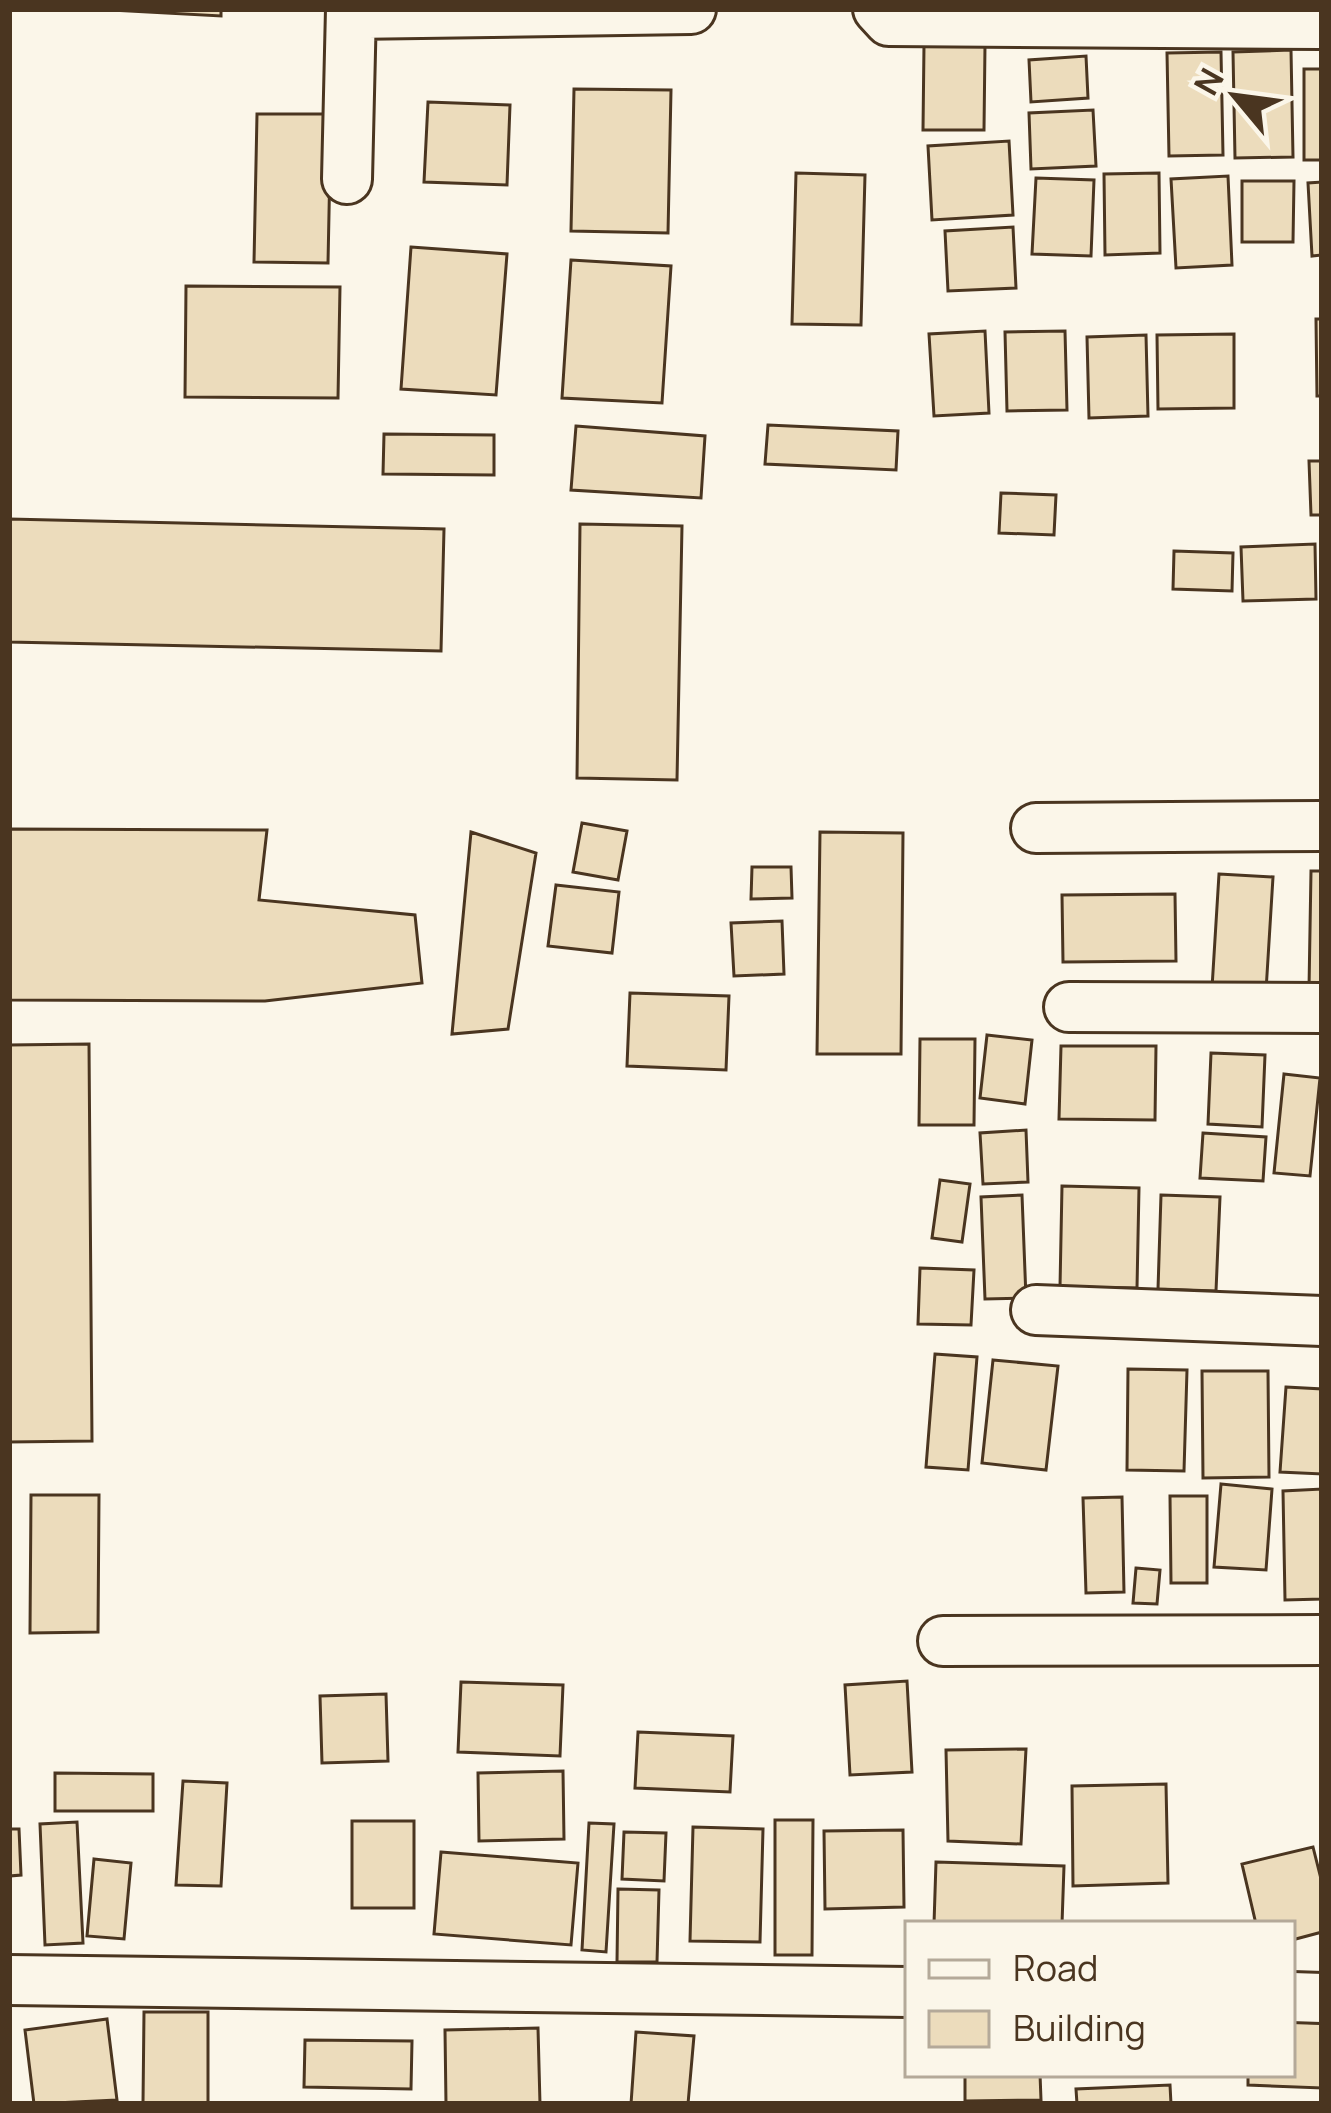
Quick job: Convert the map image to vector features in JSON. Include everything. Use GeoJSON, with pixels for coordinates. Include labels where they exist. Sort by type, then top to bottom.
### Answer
{"type":"FeatureCollection","features":[{"type":"Feature","properties":{"kind":"street"},"geometry":{"type":"LineString","coordinates":[[347,179],[351,11],[691,9]]}},
{"type":"Feature","properties":{"kind":"street"},"geometry":{"type":"LineString","coordinates":[[878,9],[889,21],[1322,24]]}},
{"type":"Feature","properties":{"kind":"street"},"geometry":{"type":"LineString","coordinates":[[1036,828],[1322,826]]}},
{"type":"Feature","properties":{"kind":"street"},"geometry":{"type":"LineString","coordinates":[[1069,1007],[1322,1008]]}},
{"type":"Feature","properties":{"kind":"street"},"geometry":{"type":"LineString","coordinates":[[1036,1310],[1322,1321]]}},
{"type":"Feature","properties":{"kind":"street"},"geometry":{"type":"LineString","coordinates":[[943,1641],[1322,1640]]}},
{"type":"Feature","properties":{"kind":"street"},"geometry":{"type":"LineString","coordinates":[[9,1980],[905,1992]]}},
{"type":"Feature","properties":{"kind":"building"},"geometry":{"type":"Polygon","coordinates":[[[92,9],[221,9],[221,16],[92,9]]]}},
{"type":"Feature","properties":{"kind":"building"},"geometry":{"type":"Polygon","coordinates":[[[924,45],[985,45],[984,130],[923,130],[924,45]]]}},
{"type":"Feature","properties":{"kind":"building"},"geometry":{"type":"Polygon","coordinates":[[[1291,50],[1293,157],[1235,158],[1233,52],[1291,50]]]}},
{"type":"Feature","properties":{"kind":"building"},"geometry":{"type":"Polygon","coordinates":[[[1221,52],[1223,155],[1169,156],[1167,53],[1221,52]]]}},
{"type":"Feature","properties":{"kind":"building"},"geometry":{"type":"Polygon","coordinates":[[[1086,56],[1088,98],[1031,102],[1029,60],[1086,56]]]}},
{"type":"Feature","properties":{"kind":"building"},"geometry":{"type":"Polygon","coordinates":[[[1304,69],[1322,69],[1322,160],[1304,160],[1304,69]]]}},
{"type":"Feature","properties":{"kind":"building"},"geometry":{"type":"Polygon","coordinates":[[[574,89],[671,90],[668,233],[571,231],[574,89]]]}},
{"type":"Feature","properties":{"kind":"building"},"geometry":{"type":"Polygon","coordinates":[[[428,102],[510,105],[507,185],[424,182],[428,102]]]}},
{"type":"Feature","properties":{"kind":"building"},"geometry":{"type":"Polygon","coordinates":[[[1093,110],[1096,166],[1031,169],[1029,113],[1093,110]]]}},
{"type":"Feature","properties":{"kind":"building"},"geometry":{"type":"Polygon","coordinates":[[[257,114],[331,114],[328,263],[254,262],[257,114]]]}},
{"type":"Feature","properties":{"kind":"building"},"geometry":{"type":"Polygon","coordinates":[[[1009,141],[1013,215],[932,220],[928,146],[1009,141]]]}},
{"type":"Feature","properties":{"kind":"building"},"geometry":{"type":"Polygon","coordinates":[[[796,173],[865,175],[861,325],[792,324],[796,173]]]}},
{"type":"Feature","properties":{"kind":"building"},"geometry":{"type":"Polygon","coordinates":[[[1159,173],[1160,253],[1105,255],[1104,174],[1159,173]]]}},
{"type":"Feature","properties":{"kind":"building"},"geometry":{"type":"Polygon","coordinates":[[[1228,176],[1232,265],[1176,268],[1171,179],[1228,176]]]}},
{"type":"Feature","properties":{"kind":"building"},"geometry":{"type":"Polygon","coordinates":[[[1036,178],[1094,180],[1091,256],[1032,254],[1036,178]]]}},
{"type":"Feature","properties":{"kind":"building"},"geometry":{"type":"Polygon","coordinates":[[[1242,181],[1294,181],[1293,242],[1242,242],[1242,181]]]}},
{"type":"Feature","properties":{"kind":"building"},"geometry":{"type":"Polygon","coordinates":[[[1322,182],[1322,255],[1312,256],[1308,183],[1322,182]]]}},
{"type":"Feature","properties":{"kind":"building"},"geometry":{"type":"Polygon","coordinates":[[[1013,227],[1016,288],[948,291],[945,231],[1013,227]]]}},
{"type":"Feature","properties":{"kind":"building"},"geometry":{"type":"Polygon","coordinates":[[[411,247],[507,254],[496,395],[401,389],[411,247]]]}},
{"type":"Feature","properties":{"kind":"building"},"geometry":{"type":"Polygon","coordinates":[[[571,260],[671,266],[662,403],[562,398],[571,260]]]}},
{"type":"Feature","properties":{"kind":"building"},"geometry":{"type":"Polygon","coordinates":[[[186,286],[340,287],[338,398],[185,397],[186,286]]]}},
{"type":"Feature","properties":{"kind":"building"},"geometry":{"type":"Polygon","coordinates":[[[1316,319],[1322,319],[1322,396],[1317,396],[1316,319]]]}},
{"type":"Feature","properties":{"kind":"building"},"geometry":{"type":"Polygon","coordinates":[[[985,331],[989,413],[934,416],[929,334],[985,331]]]}},
{"type":"Feature","properties":{"kind":"building"},"geometry":{"type":"Polygon","coordinates":[[[1065,331],[1067,410],[1007,411],[1005,332],[1065,331]]]}},
{"type":"Feature","properties":{"kind":"building"},"geometry":{"type":"Polygon","coordinates":[[[1234,334],[1234,408],[1158,409],[1157,335],[1234,334]]]}},
{"type":"Feature","properties":{"kind":"building"},"geometry":{"type":"Polygon","coordinates":[[[1146,335],[1148,416],[1089,418],[1087,337],[1146,335]]]}},
{"type":"Feature","properties":{"kind":"building"},"geometry":{"type":"Polygon","coordinates":[[[768,425],[898,431],[896,470],[765,464],[768,425]]]}},
{"type":"Feature","properties":{"kind":"building"},"geometry":{"type":"Polygon","coordinates":[[[576,426],[705,436],[701,498],[571,490],[576,426]]]}},
{"type":"Feature","properties":{"kind":"building"},"geometry":{"type":"Polygon","coordinates":[[[384,434],[494,435],[494,475],[383,474],[384,434]]]}},
{"type":"Feature","properties":{"kind":"building"},"geometry":{"type":"Polygon","coordinates":[[[1309,461],[1322,461],[1322,515],[1311,515],[1309,461]]]}},
{"type":"Feature","properties":{"kind":"building"},"geometry":{"type":"Polygon","coordinates":[[[1001,493],[1056,495],[1054,535],[999,533],[1001,493]]]}},
{"type":"Feature","properties":{"kind":"building"},"geometry":{"type":"Polygon","coordinates":[[[9,519],[444,529],[441,651],[9,642],[9,519]]]}},
{"type":"Feature","properties":{"kind":"building"},"geometry":{"type":"Polygon","coordinates":[[[580,524],[682,526],[677,780],[577,778],[580,524]]]}},
{"type":"Feature","properties":{"kind":"building"},"geometry":{"type":"Polygon","coordinates":[[[1315,544],[1316,599],[1243,601],[1241,547],[1315,544]]]}},
{"type":"Feature","properties":{"kind":"building"},"geometry":{"type":"Polygon","coordinates":[[[1174,551],[1233,553],[1232,591],[1173,589],[1174,551]]]}},
{"type":"Feature","properties":{"kind":"building"},"geometry":{"type":"Polygon","coordinates":[[[582,823],[627,831],[618,880],[573,872],[582,823]]]}},
{"type":"Feature","properties":{"kind":"building"},"geometry":{"type":"Polygon","coordinates":[[[9,829],[267,830],[259,900],[415,915],[422,983],[265,1001],[9,1000],[9,829]]]}},
{"type":"Feature","properties":{"kind":"building"},"geometry":{"type":"Polygon","coordinates":[[[471,832],[536,853],[508,1029],[452,1034],[471,832]]]}},
{"type":"Feature","properties":{"kind":"building"},"geometry":{"type":"Polygon","coordinates":[[[820,832],[903,833],[901,1054],[817,1054],[820,832]]]}},
{"type":"Feature","properties":{"kind":"building"},"geometry":{"type":"Polygon","coordinates":[[[752,867],[791,867],[792,898],[751,899],[752,867]]]}},
{"type":"Feature","properties":{"kind":"building"},"geometry":{"type":"Polygon","coordinates":[[[1311,871],[1322,871],[1322,989],[1309,989],[1311,871]]]}},
{"type":"Feature","properties":{"kind":"building"},"geometry":{"type":"Polygon","coordinates":[[[1219,874],[1273,877],[1266,991],[1212,988],[1219,874]]]}},
{"type":"Feature","properties":{"kind":"building"},"geometry":{"type":"Polygon","coordinates":[[[556,885],[619,892],[612,953],[548,946],[556,885]]]}},
{"type":"Feature","properties":{"kind":"building"},"geometry":{"type":"Polygon","coordinates":[[[1175,894],[1176,961],[1063,962],[1062,895],[1175,894]]]}},
{"type":"Feature","properties":{"kind":"building"},"geometry":{"type":"Polygon","coordinates":[[[782,921],[784,974],[734,976],[731,923],[782,921]]]}},
{"type":"Feature","properties":{"kind":"building"},"geometry":{"type":"Polygon","coordinates":[[[630,993],[729,996],[726,1070],[627,1066],[630,993]]]}},
{"type":"Feature","properties":{"kind":"building"},"geometry":{"type":"Polygon","coordinates":[[[987,1035],[1032,1040],[1025,1104],[980,1098],[987,1035]]]}},
{"type":"Feature","properties":{"kind":"building"},"geometry":{"type":"Polygon","coordinates":[[[920,1039],[975,1039],[974,1125],[919,1125],[920,1039]]]}},
{"type":"Feature","properties":{"kind":"building"},"geometry":{"type":"Polygon","coordinates":[[[89,1044],[92,1441],[9,1442],[9,1045],[89,1044]]]}},
{"type":"Feature","properties":{"kind":"building"},"geometry":{"type":"Polygon","coordinates":[[[1061,1046],[1156,1046],[1155,1120],[1059,1119],[1061,1046]]]}},
{"type":"Feature","properties":{"kind":"building"},"geometry":{"type":"Polygon","coordinates":[[[1211,1053],[1265,1055],[1262,1127],[1208,1124],[1211,1053]]]}},
{"type":"Feature","properties":{"kind":"building"},"geometry":{"type":"Polygon","coordinates":[[[1284,1074],[1320,1078],[1310,1176],[1274,1173],[1284,1074]]]}},
{"type":"Feature","properties":{"kind":"building"},"geometry":{"type":"Polygon","coordinates":[[[1026,1130],[1028,1182],[983,1184],[980,1133],[1026,1130]]]}},
{"type":"Feature","properties":{"kind":"building"},"geometry":{"type":"Polygon","coordinates":[[[1203,1133],[1266,1137],[1263,1181],[1200,1178],[1203,1133]]]}},
{"type":"Feature","properties":{"kind":"building"},"geometry":{"type":"Polygon","coordinates":[[[940,1180],[970,1184],[962,1242],[932,1238],[940,1180]]]}},
{"type":"Feature","properties":{"kind":"building"},"geometry":{"type":"Polygon","coordinates":[[[1062,1186],[1139,1188],[1137,1288],[1060,1287],[1062,1186]]]}},
{"type":"Feature","properties":{"kind":"building"},"geometry":{"type":"Polygon","coordinates":[[[1022,1195],[1026,1298],[985,1299],[981,1197],[1022,1195]]]}},
{"type":"Feature","properties":{"kind":"building"},"geometry":{"type":"Polygon","coordinates":[[[1161,1195],[1220,1197],[1216,1291],[1158,1289],[1161,1195]]]}},
{"type":"Feature","properties":{"kind":"building"},"geometry":{"type":"Polygon","coordinates":[[[920,1268],[974,1270],[971,1325],[918,1324],[920,1268]]]}},
{"type":"Feature","properties":{"kind":"building"},"geometry":{"type":"Polygon","coordinates":[[[935,1354],[977,1357],[968,1470],[926,1467],[935,1354]]]}},
{"type":"Feature","properties":{"kind":"building"},"geometry":{"type":"Polygon","coordinates":[[[993,1360],[1058,1366],[1046,1470],[982,1463],[993,1360]]]}},
{"type":"Feature","properties":{"kind":"building"},"geometry":{"type":"Polygon","coordinates":[[[1128,1369],[1187,1370],[1184,1471],[1127,1470],[1128,1369]]]}},
{"type":"Feature","properties":{"kind":"building"},"geometry":{"type":"Polygon","coordinates":[[[1202,1371],[1268,1371],[1269,1477],[1203,1478],[1202,1371]]]}},
{"type":"Feature","properties":{"kind":"building"},"geometry":{"type":"Polygon","coordinates":[[[1286,1387],[1322,1389],[1322,1474],[1280,1472],[1286,1387]]]}},
{"type":"Feature","properties":{"kind":"building"},"geometry":{"type":"Polygon","coordinates":[[[1221,1484],[1272,1489],[1266,1570],[1214,1567],[1221,1484]]]}},
{"type":"Feature","properties":{"kind":"building"},"geometry":{"type":"Polygon","coordinates":[[[1322,1489],[1322,1599],[1285,1600],[1283,1491],[1322,1489]]]}},
{"type":"Feature","properties":{"kind":"building"},"geometry":{"type":"Polygon","coordinates":[[[31,1495],[99,1495],[98,1632],[30,1633],[31,1495]]]}},
{"type":"Feature","properties":{"kind":"building"},"geometry":{"type":"Polygon","coordinates":[[[1170,1496],[1207,1496],[1207,1583],[1171,1583],[1170,1496]]]}},
{"type":"Feature","properties":{"kind":"building"},"geometry":{"type":"Polygon","coordinates":[[[1122,1497],[1124,1592],[1086,1593],[1083,1498],[1122,1497]]]}},
{"type":"Feature","properties":{"kind":"building"},"geometry":{"type":"Polygon","coordinates":[[[1136,1568],[1160,1570],[1157,1604],[1133,1603],[1136,1568]]]}},
{"type":"Feature","properties":{"kind":"building"},"geometry":{"type":"Polygon","coordinates":[[[907,1681],[912,1772],[850,1775],[845,1685],[907,1681]]]}},
{"type":"Feature","properties":{"kind":"building"},"geometry":{"type":"Polygon","coordinates":[[[461,1682],[563,1685],[560,1756],[458,1752],[461,1682]]]}},
{"type":"Feature","properties":{"kind":"building"},"geometry":{"type":"Polygon","coordinates":[[[386,1694],[388,1761],[322,1763],[320,1696],[386,1694]]]}},
{"type":"Feature","properties":{"kind":"building"},"geometry":{"type":"Polygon","coordinates":[[[638,1732],[733,1736],[730,1792],[635,1788],[638,1732]]]}},
{"type":"Feature","properties":{"kind":"building"},"geometry":{"type":"Polygon","coordinates":[[[1026,1749],[1021,1844],[948,1841],[946,1750],[1026,1749]]]}},
{"type":"Feature","properties":{"kind":"building"},"geometry":{"type":"Polygon","coordinates":[[[563,1771],[564,1839],[479,1841],[478,1773],[563,1771]]]}},
{"type":"Feature","properties":{"kind":"building"},"geometry":{"type":"Polygon","coordinates":[[[55,1773],[153,1774],[153,1811],[55,1811],[55,1773]]]}},
{"type":"Feature","properties":{"kind":"building"},"geometry":{"type":"Polygon","coordinates":[[[183,1781],[227,1783],[221,1886],[176,1885],[183,1781]]]}},
{"type":"Feature","properties":{"kind":"building"},"geometry":{"type":"Polygon","coordinates":[[[1166,1784],[1168,1883],[1073,1886],[1072,1786],[1166,1784]]]}},
{"type":"Feature","properties":{"kind":"building"},"geometry":{"type":"Polygon","coordinates":[[[775,1820],[813,1820],[812,1955],[775,1955],[775,1820]]]}},
{"type":"Feature","properties":{"kind":"building"},"geometry":{"type":"Polygon","coordinates":[[[352,1821],[414,1821],[414,1908],[352,1908],[352,1821]]]}},
{"type":"Feature","properties":{"kind":"building"},"geometry":{"type":"Polygon","coordinates":[[[77,1822],[83,1943],[45,1945],[40,1824],[77,1822]]]}},
{"type":"Feature","properties":{"kind":"building"},"geometry":{"type":"Polygon","coordinates":[[[589,1823],[614,1824],[606,1952],[582,1950],[589,1823]]]}},
{"type":"Feature","properties":{"kind":"building"},"geometry":{"type":"Polygon","coordinates":[[[693,1827],[763,1829],[760,1942],[690,1941],[693,1827]]]}},
{"type":"Feature","properties":{"kind":"building"},"geometry":{"type":"Polygon","coordinates":[[[9,1829],[19,1829],[21,1875],[9,1876],[9,1829]]]}},
{"type":"Feature","properties":{"kind":"building"},"geometry":{"type":"Polygon","coordinates":[[[903,1830],[904,1907],[825,1909],[824,1831],[903,1830]]]}},
{"type":"Feature","properties":{"kind":"building"},"geometry":{"type":"Polygon","coordinates":[[[624,1832],[666,1833],[664,1881],[622,1879],[624,1832]]]}},
{"type":"Feature","properties":{"kind":"building"},"geometry":{"type":"Polygon","coordinates":[[[1313,1847],[1322,1883],[1322,1932],[1295,1939],[1295,1921],[1255,1921],[1242,1864],[1313,1847]]]}},
{"type":"Feature","properties":{"kind":"building"},"geometry":{"type":"Polygon","coordinates":[[[441,1852],[578,1863],[571,1945],[434,1934],[441,1852]]]}},
{"type":"Feature","properties":{"kind":"building"},"geometry":{"type":"Polygon","coordinates":[[[94,1859],[131,1863],[124,1939],[87,1936],[94,1859]]]}},
{"type":"Feature","properties":{"kind":"building"},"geometry":{"type":"Polygon","coordinates":[[[936,1862],[1064,1866],[1062,1921],[934,1921],[936,1862]]]}},
{"type":"Feature","properties":{"kind":"building"},"geometry":{"type":"Polygon","coordinates":[[[618,1889],[659,1890],[657,1962],[617,1962],[618,1889]]]}},
{"type":"Feature","properties":{"kind":"building"},"geometry":{"type":"Polygon","coordinates":[[[144,2012],[208,2012],[208,2104],[143,2104],[144,2012]]]}},
{"type":"Feature","properties":{"kind":"building"},"geometry":{"type":"Polygon","coordinates":[[[107,2019],[117,2100],[34,2104],[25,2030],[107,2019]]]}},
{"type":"Feature","properties":{"kind":"building"},"geometry":{"type":"Polygon","coordinates":[[[1295,2022],[1322,2023],[1322,2088],[1248,2085],[1248,2077],[1295,2077],[1295,2022]]]}},
{"type":"Feature","properties":{"kind":"building"},"geometry":{"type":"Polygon","coordinates":[[[538,2028],[540,2104],[446,2104],[445,2030],[538,2028]]]}},
{"type":"Feature","properties":{"kind":"building"},"geometry":{"type":"Polygon","coordinates":[[[636,2032],[694,2036],[688,2104],[631,2104],[636,2032]]]}},
{"type":"Feature","properties":{"kind":"building"},"geometry":{"type":"Polygon","coordinates":[[[305,2040],[412,2041],[411,2089],[304,2087],[305,2040]]]}},
{"type":"Feature","properties":{"kind":"building"},"geometry":{"type":"Polygon","coordinates":[[[965,2077],[1040,2077],[1041,2100],[965,2101],[965,2077]]]}},
{"type":"Feature","properties":{"kind":"building"},"geometry":{"type":"Polygon","coordinates":[[[1170,2085],[1171,2104],[1077,2104],[1076,2089],[1170,2085]]]}}]}
